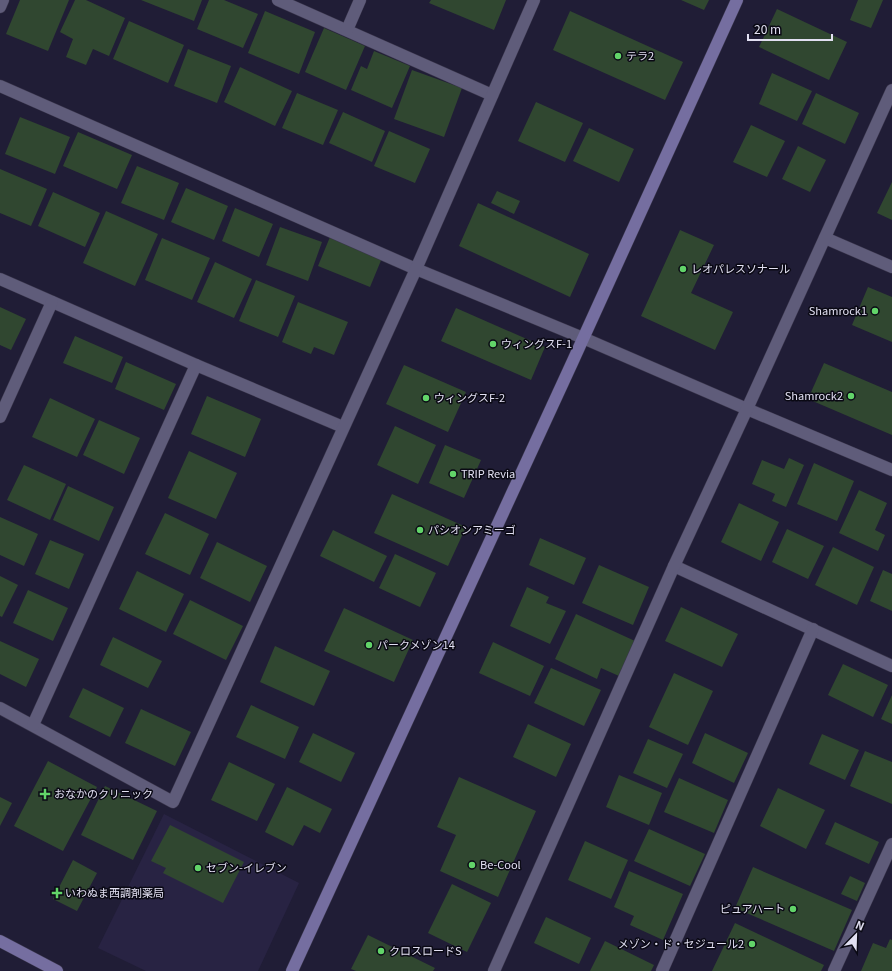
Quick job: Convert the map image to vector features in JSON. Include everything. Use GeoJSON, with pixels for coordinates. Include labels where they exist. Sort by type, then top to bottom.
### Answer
{"type":"FeatureCollection","features":[{"type":"Feature","properties":{"kind":"street"},"geometry":{"type":"LineString","coordinates":[[0,7],[3,0]]}},
{"type":"Feature","properties":{"kind":"street"},"geometry":{"type":"LineString","coordinates":[[278,0],[492,95]]}},
{"type":"Feature","properties":{"kind":"street"},"geometry":{"type":"LineString","coordinates":[[347,30],[360,0]]}},
{"type":"Feature","properties":{"kind":"street"},"geometry":{"type":"LineString","coordinates":[[0,708],[173,802],[416,269],[534,0]]}},
{"type":"Feature","properties":{"kind":"street"},"geometry":{"type":"LineString","coordinates":[[292,971],[583,338],[736,0]]}},
{"type":"Feature","properties":{"kind":"street"},"geometry":{"type":"LineString","coordinates":[[0,86],[416,269],[583,338],[892,470]]}},
{"type":"Feature","properties":{"kind":"street"},"geometry":{"type":"LineString","coordinates":[[494,971],[674,566],[892,90]]}},
{"type":"Feature","properties":{"kind":"street"},"geometry":{"type":"LineString","coordinates":[[825,238],[892,267]]}},
{"type":"Feature","properties":{"kind":"street"},"geometry":{"type":"LineString","coordinates":[[0,279],[196,365],[343,427]]}},
{"type":"Feature","properties":{"kind":"street"},"geometry":{"type":"LineString","coordinates":[[0,417],[52,302]]}},
{"type":"Feature","properties":{"kind":"street"},"geometry":{"type":"LineString","coordinates":[[33,725],[196,365]]}},
{"type":"Feature","properties":{"kind":"street"},"geometry":{"type":"LineString","coordinates":[[674,566],[892,666]]}},
{"type":"Feature","properties":{"kind":"street"},"geometry":{"type":"LineString","coordinates":[[662,971],[813,629]]}},
{"type":"Feature","properties":{"kind":"street"},"geometry":{"type":"LineString","coordinates":[[834,971],[892,844]]}},
{"type":"Feature","properties":{"kind":"street"},"geometry":{"type":"LineString","coordinates":[[0,941],[58,971]]}},
{"type":"Feature","properties":{"kind":"shaded area"},"geometry":{"type":"Polygon","coordinates":[[[164,814],[299,883],[258,971],[146,971],[98,948],[164,814]]]}},
{"type":"Feature","properties":{"kind":"building"},"geometry":{"type":"Polygon","coordinates":[[[20,0],[69,0],[48,51],[6,34],[20,0]]]}},
{"type":"Feature","properties":{"kind":"building"},"geometry":{"type":"Polygon","coordinates":[[[75,0],[86,0],[125,18],[109,56],[93,49],[86,65],[66,57],[73,39],[60,32],[75,0]]]}},
{"type":"Feature","properties":{"kind":"building"},"geometry":{"type":"Polygon","coordinates":[[[141,0],[202,0],[194,21],[141,0]]]}},
{"type":"Feature","properties":{"kind":"building"},"geometry":{"type":"Polygon","coordinates":[[[209,0],[224,0],[258,14],[243,48],[197,29],[209,0]]]}},
{"type":"Feature","properties":{"kind":"building"},"geometry":{"type":"Polygon","coordinates":[[[431,0],[506,0],[494,30],[429,3],[431,0]]]}},
{"type":"Feature","properties":{"kind":"building"},"geometry":{"type":"Polygon","coordinates":[[[681,0],[709,0],[704,10],[681,0]]]}},
{"type":"Feature","properties":{"kind":"building"},"geometry":{"type":"Polygon","coordinates":[[[858,0],[883,0],[871,28],[850,20],[858,0]]]}},
{"type":"Feature","properties":{"kind":"building"},"geometry":{"type":"Polygon","coordinates":[[[777,9],[847,42],[829,80],[759,47],[777,9]]]}},
{"type":"Feature","properties":{"kind":"building"},"geometry":{"type":"Polygon","coordinates":[[[265,11],[315,32],[299,74],[248,53],[265,11]]]}},
{"type":"Feature","properties":{"kind":"building","name":"テラ2"},"geometry":{"type":"Polygon","coordinates":[[[570,11],[683,62],[665,100],[553,50],[570,11]]]}},
{"type":"Feature","properties":{"kind":"building"},"geometry":{"type":"Polygon","coordinates":[[[129,21],[184,45],[168,83],[113,59],[129,21]]]}},
{"type":"Feature","properties":{"kind":"building"},"geometry":{"type":"Polygon","coordinates":[[[324,28],[365,46],[346,90],[305,72],[324,28]]]}},
{"type":"Feature","properties":{"kind":"building"},"geometry":{"type":"Polygon","coordinates":[[[188,49],[231,66],[217,103],[174,86],[188,49]]]}},
{"type":"Feature","properties":{"kind":"building"},"geometry":{"type":"Polygon","coordinates":[[[374,51],[410,66],[392,108],[351,90],[361,66],[367,69],[374,51]]]}},
{"type":"Feature","properties":{"kind":"building"},"geometry":{"type":"Polygon","coordinates":[[[240,67],[292,91],[275,126],[224,102],[240,67]]]}},
{"type":"Feature","properties":{"kind":"building"},"geometry":{"type":"Polygon","coordinates":[[[412,70],[462,88],[444,137],[394,119],[412,70]]]}},
{"type":"Feature","properties":{"kind":"building"},"geometry":{"type":"Polygon","coordinates":[[[772,73],[812,91],[797,121],[759,104],[772,73]]]}},
{"type":"Feature","properties":{"kind":"building"},"geometry":{"type":"Polygon","coordinates":[[[297,93],[338,110],[323,145],[282,128],[297,93]]]}},
{"type":"Feature","properties":{"kind":"building"},"geometry":{"type":"Polygon","coordinates":[[[816,93],[859,113],[845,144],[802,124],[816,93]]]}},
{"type":"Feature","properties":{"kind":"building"},"geometry":{"type":"Polygon","coordinates":[[[536,102],[583,123],[565,162],[518,141],[536,102]]]}},
{"type":"Feature","properties":{"kind":"building"},"geometry":{"type":"Polygon","coordinates":[[[343,112],[385,131],[372,162],[329,143],[343,112]]]}},
{"type":"Feature","properties":{"kind":"building"},"geometry":{"type":"Polygon","coordinates":[[[20,117],[70,137],[55,174],[5,154],[20,117]]]}},
{"type":"Feature","properties":{"kind":"building"},"geometry":{"type":"Polygon","coordinates":[[[751,125],[785,141],[767,177],[733,162],[751,125]]]}},
{"type":"Feature","properties":{"kind":"building"},"geometry":{"type":"Polygon","coordinates":[[[589,128],[634,149],[619,182],[573,161],[589,128]]]}},
{"type":"Feature","properties":{"kind":"building"},"geometry":{"type":"Polygon","coordinates":[[[389,131],[430,149],[415,183],[374,166],[389,131]]]}},
{"type":"Feature","properties":{"kind":"building"},"geometry":{"type":"Polygon","coordinates":[[[78,132],[132,155],[117,189],[63,166],[78,132]]]}},
{"type":"Feature","properties":{"kind":"building"},"geometry":{"type":"Polygon","coordinates":[[[798,146],[826,160],[810,192],[782,179],[798,146]]]}},
{"type":"Feature","properties":{"kind":"building"},"geometry":{"type":"Polygon","coordinates":[[[137,166],[179,183],[164,220],[121,203],[137,166]]]}},
{"type":"Feature","properties":{"kind":"building"},"geometry":{"type":"Polygon","coordinates":[[[0,169],[47,189],[31,226],[0,213],[0,169]]]}},
{"type":"Feature","properties":{"kind":"building"},"geometry":{"type":"Polygon","coordinates":[[[892,182],[892,220],[877,213],[892,182]]]}},
{"type":"Feature","properties":{"kind":"building"},"geometry":{"type":"Polygon","coordinates":[[[186,188],[228,206],[214,240],[171,222],[186,188]]]}},
{"type":"Feature","properties":{"kind":"building"},"geometry":{"type":"Polygon","coordinates":[[[497,191],[520,201],[514,214],[491,203],[497,191]]]}},
{"type":"Feature","properties":{"kind":"building"},"geometry":{"type":"Polygon","coordinates":[[[53,192],[100,213],[85,247],[38,226],[53,192]]]}},
{"type":"Feature","properties":{"kind":"building"},"geometry":{"type":"Polygon","coordinates":[[[478,203],[589,254],[570,297],[459,246],[478,203]]]}},
{"type":"Feature","properties":{"kind":"building"},"geometry":{"type":"Polygon","coordinates":[[[235,208],[273,224],[259,257],[222,241],[235,208]]]}},
{"type":"Feature","properties":{"kind":"building"},"geometry":{"type":"Polygon","coordinates":[[[106,211],[158,234],[135,286],[83,263],[106,211]]]}},
{"type":"Feature","properties":{"kind":"building"},"geometry":{"type":"Polygon","coordinates":[[[280,227],[322,242],[308,281],[266,265],[280,227]]]}},
{"type":"Feature","properties":{"kind":"building","name":"レオパレスソナール"},"geometry":{"type":"Polygon","coordinates":[[[680,230],[714,245],[691,293],[733,312],[715,350],[641,316],[680,230]]]}},
{"type":"Feature","properties":{"kind":"building"},"geometry":{"type":"Polygon","coordinates":[[[330,237],[382,258],[370,287],[318,266],[330,237]]]}},
{"type":"Feature","properties":{"kind":"building"},"geometry":{"type":"Polygon","coordinates":[[[162,238],[210,258],[192,300],[145,280],[162,238]]]}},
{"type":"Feature","properties":{"kind":"building"},"geometry":{"type":"Polygon","coordinates":[[[215,262],[252,279],[234,318],[197,302],[215,262]]]}},
{"type":"Feature","properties":{"kind":"building"},"geometry":{"type":"Polygon","coordinates":[[[256,280],[295,296],[278,337],[239,321],[256,280]]]}},
{"type":"Feature","properties":{"kind":"building","name":"Shamrock1"},"geometry":{"type":"Polygon","coordinates":[[[868,287],[892,297],[892,342],[852,325],[868,287]]]}},
{"type":"Feature","properties":{"kind":"building"},"geometry":{"type":"Polygon","coordinates":[[[298,302],[348,322],[334,355],[314,347],[311,354],[282,342],[298,302]]]}},
{"type":"Feature","properties":{"kind":"building"},"geometry":{"type":"Polygon","coordinates":[[[0,307],[26,319],[11,350],[0,345],[0,307]]]}},
{"type":"Feature","properties":{"kind":"building","name":"ウィングスF-1"},"geometry":{"type":"Polygon","coordinates":[[[456,308],[545,347],[531,380],[441,341],[456,308]]]}},
{"type":"Feature","properties":{"kind":"building"},"geometry":{"type":"Polygon","coordinates":[[[75,336],[123,357],[112,383],[63,363],[75,336]]]}},
{"type":"Feature","properties":{"kind":"building"},"geometry":{"type":"Polygon","coordinates":[[[126,362],[176,384],[164,410],[115,389],[126,362]]]}},
{"type":"Feature","properties":{"kind":"building","name":"Shamrock2"},"geometry":{"type":"Polygon","coordinates":[[[824,363],[892,392],[892,435],[808,399],[824,363]]]}},
{"type":"Feature","properties":{"kind":"building","name":"ウィングスF-2"},"geometry":{"type":"Polygon","coordinates":[[[404,365],[466,392],[448,432],[386,404],[404,365]]]}},
{"type":"Feature","properties":{"kind":"building"},"geometry":{"type":"Polygon","coordinates":[[[207,396],[261,419],[245,457],[191,434],[207,396]]]}},
{"type":"Feature","properties":{"kind":"building"},"geometry":{"type":"Polygon","coordinates":[[[50,398],[95,419],[77,457],[32,437],[50,398]]]}},
{"type":"Feature","properties":{"kind":"building"},"geometry":{"type":"Polygon","coordinates":[[[99,420],[140,438],[124,474],[83,455],[99,420]]]}},
{"type":"Feature","properties":{"kind":"building"},"geometry":{"type":"Polygon","coordinates":[[[395,426],[436,445],[418,484],[377,465],[395,426]]]}},
{"type":"Feature","properties":{"kind":"building"},"geometry":{"type":"Polygon","coordinates":[[[445,445],[481,460],[464,498],[429,483],[445,445]]]}},
{"type":"Feature","properties":{"kind":"building"},"geometry":{"type":"Polygon","coordinates":[[[189,451],[237,473],[216,519],[168,498],[189,451]]]}},
{"type":"Feature","properties":{"kind":"building"},"geometry":{"type":"Polygon","coordinates":[[[789,458],[804,465],[786,507],[772,501],[775,494],[752,484],[762,460],[784,469],[789,458]]]}},
{"type":"Feature","properties":{"kind":"building"},"geometry":{"type":"Polygon","coordinates":[[[814,463],[854,481],[837,521],[797,504],[814,463]]]}},
{"type":"Feature","properties":{"kind":"building"},"geometry":{"type":"Polygon","coordinates":[[[24,465],[66,484],[50,520],[7,500],[24,465]]]}},
{"type":"Feature","properties":{"kind":"building"},"geometry":{"type":"Polygon","coordinates":[[[68,486],[114,507],[99,541],[53,520],[68,486]]]}},
{"type":"Feature","properties":{"kind":"building"},"geometry":{"type":"Polygon","coordinates":[[[859,490],[887,503],[875,530],[885,535],[878,551],[839,533],[859,490]]]}},
{"type":"Feature","properties":{"kind":"building","name":"パシオンアミーゴ"},"geometry":{"type":"Polygon","coordinates":[[[392,494],[466,527],[448,566],[374,533],[392,494]]]}},
{"type":"Feature","properties":{"kind":"building"},"geometry":{"type":"Polygon","coordinates":[[[739,503],[779,522],[761,561],[721,542],[739,503]]]}},
{"type":"Feature","properties":{"kind":"building"},"geometry":{"type":"Polygon","coordinates":[[[165,513],[209,534],[190,575],[145,554],[165,513]]]}},
{"type":"Feature","properties":{"kind":"building"},"geometry":{"type":"Polygon","coordinates":[[[0,517],[38,534],[24,566],[0,555],[0,517]]]}},
{"type":"Feature","properties":{"kind":"building"},"geometry":{"type":"Polygon","coordinates":[[[787,529],[824,546],[808,579],[772,562],[787,529]]]}},
{"type":"Feature","properties":{"kind":"building"},"geometry":{"type":"Polygon","coordinates":[[[333,530],[387,556],[374,582],[320,556],[333,530]]]}},
{"type":"Feature","properties":{"kind":"building"},"geometry":{"type":"Polygon","coordinates":[[[540,538],[586,558],[574,585],[529,565],[540,538]]]}},
{"type":"Feature","properties":{"kind":"building"},"geometry":{"type":"Polygon","coordinates":[[[50,540],[84,554],[69,589],[35,574],[50,540]]]}},
{"type":"Feature","properties":{"kind":"building"},"geometry":{"type":"Polygon","coordinates":[[[217,542],[267,566],[250,602],[200,578],[217,542]]]}},
{"type":"Feature","properties":{"kind":"building"},"geometry":{"type":"Polygon","coordinates":[[[833,547],[874,567],[857,605],[815,585],[833,547]]]}},
{"type":"Feature","properties":{"kind":"building"},"geometry":{"type":"Polygon","coordinates":[[[395,554],[436,573],[420,607],[379,588],[395,554]]]}},
{"type":"Feature","properties":{"kind":"building"},"geometry":{"type":"Polygon","coordinates":[[[599,565],[649,587],[633,625],[582,603],[599,565]]]}},
{"type":"Feature","properties":{"kind":"building"},"geometry":{"type":"Polygon","coordinates":[[[883,570],[892,574],[892,611],[870,601],[883,570]]]}},
{"type":"Feature","properties":{"kind":"building"},"geometry":{"type":"Polygon","coordinates":[[[137,571],[184,594],[166,632],[119,609],[137,571]]]}},
{"type":"Feature","properties":{"kind":"building"},"geometry":{"type":"Polygon","coordinates":[[[0,576],[18,585],[2,617],[0,616],[0,576]]]}},
{"type":"Feature","properties":{"kind":"building"},"geometry":{"type":"Polygon","coordinates":[[[527,587],[549,597],[546,603],[566,611],[550,644],[510,626],[527,587]]]}},
{"type":"Feature","properties":{"kind":"building"},"geometry":{"type":"Polygon","coordinates":[[[28,590],[68,608],[53,641],[13,623],[28,590]]]}},
{"type":"Feature","properties":{"kind":"building"},"geometry":{"type":"Polygon","coordinates":[[[190,600],[243,626],[226,660],[173,634],[190,600]]]}},
{"type":"Feature","properties":{"kind":"building"},"geometry":{"type":"Polygon","coordinates":[[[681,607],[738,634],[722,667],[665,641],[681,607]]]}},
{"type":"Feature","properties":{"kind":"building","name":"パークメゾン14"},"geometry":{"type":"Polygon","coordinates":[[[344,608],[413,640],[394,682],[324,651],[344,608]]]}},
{"type":"Feature","properties":{"kind":"building"},"geometry":{"type":"Polygon","coordinates":[[[576,614],[635,641],[619,676],[601,668],[597,679],[555,659],[576,614]]]}},
{"type":"Feature","properties":{"kind":"building"},"geometry":{"type":"Polygon","coordinates":[[[113,637],[162,661],[148,688],[100,665],[113,637]]]}},
{"type":"Feature","properties":{"kind":"building"},"geometry":{"type":"Polygon","coordinates":[[[0,641],[39,659],[26,687],[0,674],[0,641]]]}},
{"type":"Feature","properties":{"kind":"building"},"geometry":{"type":"Polygon","coordinates":[[[493,642],[544,666],[530,696],[479,673],[493,642]]]}},
{"type":"Feature","properties":{"kind":"building"},"geometry":{"type":"Polygon","coordinates":[[[275,646],[330,671],[314,706],[260,682],[275,646]]]}},
{"type":"Feature","properties":{"kind":"building"},"geometry":{"type":"Polygon","coordinates":[[[843,664],[888,685],[873,717],[828,695],[843,664]]]}},
{"type":"Feature","properties":{"kind":"building"},"geometry":{"type":"Polygon","coordinates":[[[551,668],[601,690],[584,726],[534,703],[551,668]]]}},
{"type":"Feature","properties":{"kind":"building"},"geometry":{"type":"Polygon","coordinates":[[[674,673],[713,691],[688,745],[649,727],[674,673]]]}},
{"type":"Feature","properties":{"kind":"building"},"geometry":{"type":"Polygon","coordinates":[[[83,688],[124,708],[110,737],[69,717],[83,688]]]}},
{"type":"Feature","properties":{"kind":"building"},"geometry":{"type":"Polygon","coordinates":[[[892,695],[892,724],[881,719],[892,695]]]}},
{"type":"Feature","properties":{"kind":"building"},"geometry":{"type":"Polygon","coordinates":[[[251,705],[299,727],[285,759],[236,737],[251,705]]]}},
{"type":"Feature","properties":{"kind":"building"},"geometry":{"type":"Polygon","coordinates":[[[141,709],[191,732],[175,766],[125,743],[141,709]]]}},
{"type":"Feature","properties":{"kind":"building"},"geometry":{"type":"Polygon","coordinates":[[[528,724],[571,744],[556,777],[513,757],[528,724]]]}},
{"type":"Feature","properties":{"kind":"building"},"geometry":{"type":"Polygon","coordinates":[[[313,733],[355,753],[341,782],[299,762],[313,733]]]}},
{"type":"Feature","properties":{"kind":"building"},"geometry":{"type":"Polygon","coordinates":[[[705,733],[748,753],[734,783],[692,763],[705,733]]]}},
{"type":"Feature","properties":{"kind":"building"},"geometry":{"type":"Polygon","coordinates":[[[822,734],[859,750],[845,780],[809,764],[822,734]]]}},
{"type":"Feature","properties":{"kind":"building"},"geometry":{"type":"Polygon","coordinates":[[[648,739],[683,754],[667,788],[633,773],[648,739]]]}},
{"type":"Feature","properties":{"kind":"building"},"geometry":{"type":"Polygon","coordinates":[[[865,751],[892,762],[892,804],[850,786],[865,751]]]}},
{"type":"Feature","properties":{"kind":"building"},"geometry":{"type":"Polygon","coordinates":[[[48,761],[97,787],[63,851],[14,826],[48,761]]]}},
{"type":"Feature","properties":{"kind":"building"},"geometry":{"type":"Polygon","coordinates":[[[229,762],[275,784],[257,821],[211,800],[229,762]]]}},
{"type":"Feature","properties":{"kind":"building"},"geometry":{"type":"Polygon","coordinates":[[[619,775],[662,793],[649,825],[606,807],[619,775]]]}},
{"type":"Feature","properties":{"kind":"building"},"geometry":{"type":"Polygon","coordinates":[[[459,777],[536,811],[498,897],[440,871],[456,835],[437,827],[459,777]]]}},
{"type":"Feature","properties":{"kind":"building"},"geometry":{"type":"Polygon","coordinates":[[[679,778],[728,800],[714,833],[664,812],[679,778]]]}},
{"type":"Feature","properties":{"kind":"building"},"geometry":{"type":"Polygon","coordinates":[[[105,786],[157,811],[133,860],[81,835],[105,786]]]}},
{"type":"Feature","properties":{"kind":"building"},"geometry":{"type":"Polygon","coordinates":[[[287,787],[332,809],[320,833],[304,825],[293,846],[265,832],[287,787]]]}},
{"type":"Feature","properties":{"kind":"building"},"geometry":{"type":"Polygon","coordinates":[[[778,788],[825,810],[806,849],[760,826],[778,788]]]}},
{"type":"Feature","properties":{"kind":"building"},"geometry":{"type":"Polygon","coordinates":[[[0,797],[12,803],[0,826],[0,797]]]}},
{"type":"Feature","properties":{"kind":"building"},"geometry":{"type":"Polygon","coordinates":[[[835,822],[879,842],[869,864],[825,844],[835,822]]]}},
{"type":"Feature","properties":{"kind":"building"},"geometry":{"type":"Polygon","coordinates":[[[170,825],[244,862],[223,903],[163,873],[166,868],[151,861],[170,825]]]}},
{"type":"Feature","properties":{"kind":"building"},"geometry":{"type":"Polygon","coordinates":[[[649,829],[705,854],[690,886],[634,861],[649,829]]]}},
{"type":"Feature","properties":{"kind":"building"},"geometry":{"type":"Polygon","coordinates":[[[585,841],[628,860],[611,899],[568,880],[585,841]]]}},
{"type":"Feature","properties":{"kind":"building"},"geometry":{"type":"Polygon","coordinates":[[[73,860],[97,873],[77,911],[53,899],[73,860]]]}},
{"type":"Feature","properties":{"kind":"building","name":"ピュアハート"},"geometry":{"type":"Polygon","coordinates":[[[753,867],[852,910],[834,951],[735,908],[753,867]]]}},
{"type":"Feature","properties":{"kind":"building"},"geometry":{"type":"Polygon","coordinates":[[[629,871],[683,894],[663,940],[630,925],[634,916],[614,907],[629,871]]]}},
{"type":"Feature","properties":{"kind":"building"},"geometry":{"type":"Polygon","coordinates":[[[850,876],[865,883],[857,901],[841,894],[850,876]]]}},
{"type":"Feature","properties":{"kind":"building"},"geometry":{"type":"Polygon","coordinates":[[[452,884],[491,903],[467,952],[428,933],[452,884]]]}},
{"type":"Feature","properties":{"kind":"building"},"geometry":{"type":"Polygon","coordinates":[[[546,917],[591,938],[579,964],[534,943],[546,917]]]}},
{"type":"Feature","properties":{"kind":"building","name":"メゾン・ド・セジュール2"},"geometry":{"type":"Polygon","coordinates":[[[735,923],[824,965],[821,971],[712,971],[735,923]]]}},
{"type":"Feature","properties":{"kind":"building","name":"クロスロードS"},"geometry":{"type":"Polygon","coordinates":[[[368,935],[435,968],[433,971],[356,971],[351,969],[368,935]]]}},
{"type":"Feature","properties":{"kind":"building"},"geometry":{"type":"Polygon","coordinates":[[[890,939],[892,940],[892,971],[861,971],[873,943],[886,948],[890,939]]]}},
{"type":"Feature","properties":{"kind":"building"},"geometry":{"type":"Polygon","coordinates":[[[605,941],[654,965],[651,971],[590,971],[605,941]]]}},
{"type":"Feature","properties":{"kind":"place","name":"テラ2"},"geometry":{"type":"Point","coordinates":[618,56]}},
{"type":"Feature","properties":{"kind":"place","name":"レオパレスソナール"},"geometry":{"type":"Point","coordinates":[683,269]}},
{"type":"Feature","properties":{"kind":"place","name":"Shamrock1"},"geometry":{"type":"Point","coordinates":[875,311]}},
{"type":"Feature","properties":{"kind":"place","name":"ウィングスF-1"},"geometry":{"type":"Point","coordinates":[493,344]}},
{"type":"Feature","properties":{"kind":"place","name":"Shamrock2"},"geometry":{"type":"Point","coordinates":[851,396]}},
{"type":"Feature","properties":{"kind":"place","name":"ウィングスF-2"},"geometry":{"type":"Point","coordinates":[426,398]}},
{"type":"Feature","properties":{"kind":"place","name":"TRIP Revia"},"geometry":{"type":"Point","coordinates":[453,474]}},
{"type":"Feature","properties":{"kind":"place","name":"パシオンアミーゴ"},"geometry":{"type":"Point","coordinates":[420,530]}},
{"type":"Feature","properties":{"kind":"place","name":"パークメゾン14"},"geometry":{"type":"Point","coordinates":[369,645]}},
{"type":"Feature","properties":{"kind":"place","name":"おなかのクリニック"},"geometry":{"type":"Point","coordinates":[45,794]}},
{"type":"Feature","properties":{"kind":"place","name":"Be-Cool"},"geometry":{"type":"Point","coordinates":[472,865]}},
{"type":"Feature","properties":{"kind":"place","name":"セブン-イレブン"},"geometry":{"type":"Point","coordinates":[198,868]}},
{"type":"Feature","properties":{"kind":"place","name":"いわぬま西調剤薬局"},"geometry":{"type":"Point","coordinates":[57,893]}},
{"type":"Feature","properties":{"kind":"place","name":"ピュアハート"},"geometry":{"type":"Point","coordinates":[793,909]}},
{"type":"Feature","properties":{"kind":"place","name":"メゾン・ド・セジュール2"},"geometry":{"type":"Point","coordinates":[752,944]}},
{"type":"Feature","properties":{"kind":"place","name":"クロスロードS"},"geometry":{"type":"Point","coordinates":[381,951]}}]}
